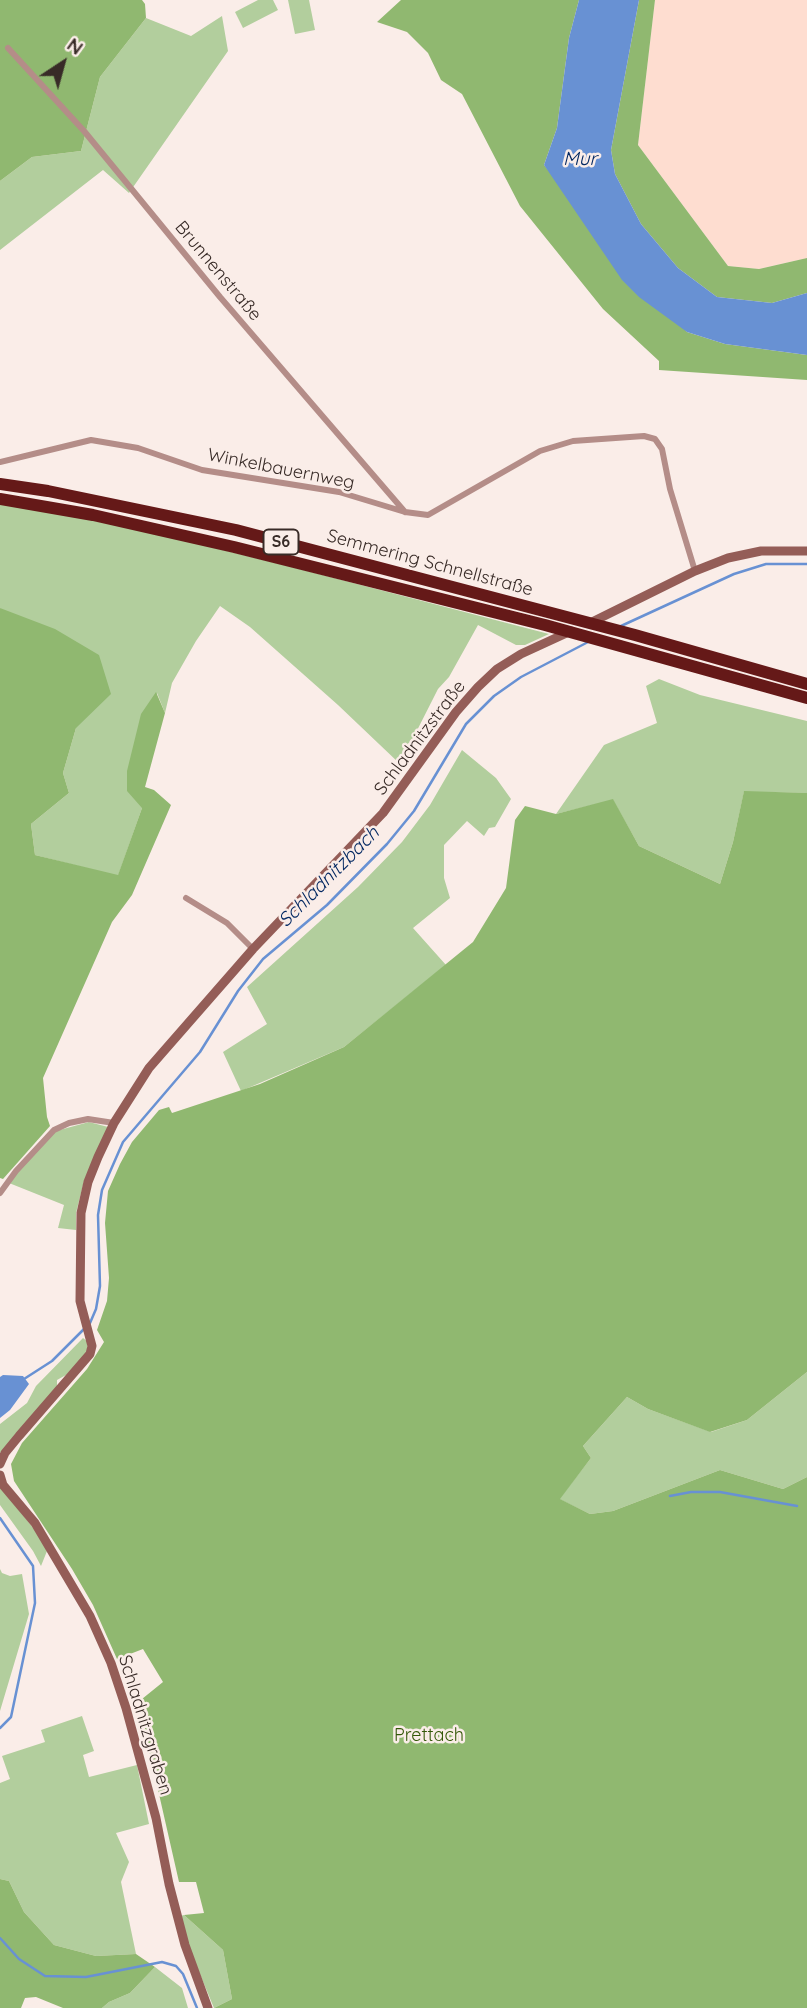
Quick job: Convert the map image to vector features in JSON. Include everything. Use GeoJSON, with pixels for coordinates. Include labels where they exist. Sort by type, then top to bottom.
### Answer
{"type":"FeatureCollection","features":[{"type":"Feature","properties":{"kind":"highway","name":"Semmering Schnellstraße"},"geometry":{"type":"LineString","coordinates":[[0,484],[48,491],[236,530],[559,614],[807,684]]}},
{"type":"Feature","properties":{"kind":"highway","name":"Semmering Schnellstraße"},"geometry":{"type":"LineString","coordinates":[[0,499],[93,515],[545,625],[807,698]]}},
{"type":"Feature","properties":{"kind":"street","name":"Brunnenstraße"},"geometry":{"type":"LineString","coordinates":[[8,48],[84,131],[220,297],[405,512]]}},
{"type":"Feature","properties":{"kind":"street","name":"Winkelbauernweg"},"geometry":{"type":"LineString","coordinates":[[0,462],[91,440],[138,448],[202,470],[339,492],[405,512],[428,515],[540,451],[573,441],[644,436],[655,439],[662,449],[670,489],[695,571]]}},
{"type":"Feature","properties":{"kind":"street","name":"Schladnitzstraße"},"geometry":{"type":"LineString","coordinates":[[114,1124],[165,1048],[253,949],[383,813],[456,712],[497,669],[537,645],[615,612],[695,571],[728,558],[752,552],[807,551]]}},
{"type":"Feature","properties":{"kind":"street"},"geometry":{"type":"LineString","coordinates":[[186,898],[227,923],[253,949]]}},
{"type":"Feature","properties":{"kind":"street"},"geometry":{"type":"LineString","coordinates":[[0,1193],[16,1171],[54,1130],[88,1119],[114,1124],[88,1182],[80,1213],[80,1301],[90,1339],[90,1354],[5,1453],[0,1464]]}},
{"type":"Feature","properties":{"kind":"street","name":"Schladnitzgraben"},"geometry":{"type":"LineString","coordinates":[[0,1475],[3,1485],[36,1523],[90,1616],[111,1663],[156,1818],[169,1884],[187,1952],[208,2008]]}},
{"type":"Feature","properties":{"kind":"shaded area"},"geometry":{"type":"Polygon","coordinates":[[[655,0],[807,0],[807,258],[759,269],[728,266],[638,145],[655,0]]]}},
{"type":"Feature","properties":{"kind":"green space"},"geometry":{"type":"Polygon","coordinates":[[[0,0],[142,0],[146,18],[100,77],[81,151],[32,157],[0,181],[0,0]]]}},
{"type":"Feature","properties":{"kind":"green space"},"geometry":{"type":"Polygon","coordinates":[[[258,0],[273,0],[278,10],[243,28],[235,12],[258,0]]]}},
{"type":"Feature","properties":{"kind":"green space"},"geometry":{"type":"Polygon","coordinates":[[[288,0],[309,0],[315,30],[295,34],[288,0]]]}},
{"type":"Feature","properties":{"kind":"green space"},"geometry":{"type":"Polygon","coordinates":[[[401,0],[579,0],[569,38],[557,128],[544,165],[687,332],[725,344],[807,355],[807,380],[659,370],[659,361],[603,309],[520,206],[462,94],[441,80],[428,53],[407,32],[377,22],[401,0]]]}},
{"type":"Feature","properties":{"kind":"green space"},"geometry":{"type":"Polygon","coordinates":[[[639,0],[655,0],[638,145],[728,266],[759,269],[807,258],[807,293],[772,303],[717,297],[678,268],[641,224],[615,174],[611,150],[639,0]]]}},
{"type":"Feature","properties":{"kind":"green space"},"geometry":{"type":"Polygon","coordinates":[[[222,16],[228,51],[129,193],[103,170],[0,250],[0,181],[32,157],[81,151],[100,77],[146,18],[191,36],[222,16]]]}},
{"type":"Feature","properties":{"kind":"green space"},"geometry":{"type":"Polygon","coordinates":[[[0,504],[158,534],[549,634],[525,645],[516,645],[478,625],[449,677],[438,689],[400,764],[250,627],[220,606],[172,683],[165,713],[157,693],[142,808],[118,876],[35,855],[31,824],[69,793],[63,773],[76,728],[0,608],[0,504]]]}},
{"type":"Feature","properties":{"kind":"green space"},"geometry":{"type":"Polygon","coordinates":[[[0,608],[55,629],[99,655],[111,694],[76,728],[63,773],[69,793],[31,824],[35,855],[118,875],[142,808],[127,791],[127,771],[141,714],[156,692],[165,713],[145,787],[154,790],[171,805],[132,895],[112,922],[43,1078],[50,1126],[3,1179],[0,1178],[0,608]]]}},
{"type":"Feature","properties":{"kind":"green space"},"geometry":{"type":"Polygon","coordinates":[[[659,679],[700,695],[807,721],[807,793],[744,792],[720,884],[639,846],[613,800],[556,814],[604,745],[657,723],[646,686],[659,679]]]}},
{"type":"Feature","properties":{"kind":"green space"},"geometry":{"type":"Polygon","coordinates":[[[462,750],[496,778],[511,799],[495,827],[489,828],[484,836],[467,821],[444,845],[444,878],[450,898],[413,928],[446,965],[344,1047],[241,1091],[223,1052],[267,1024],[247,987],[358,887],[402,842],[430,805],[462,750]]]}},
{"type":"Feature","properties":{"kind":"green space","name":"Prettach"},"geometry":{"type":"Polygon","coordinates":[[[744,791],[807,793],[807,1372],[747,1420],[710,1432],[648,1409],[627,1397],[583,1446],[591,1458],[560,1499],[590,1514],[613,1511],[720,1470],[783,1489],[807,1477],[807,2008],[214,2008],[232,1999],[223,1950],[184,1915],[204,1913],[196,1882],[179,1882],[146,1737],[142,1699],[163,1682],[143,1649],[117,1659],[93,1605],[14,1481],[11,1464],[22,1443],[87,1369],[104,1342],[97,1330],[107,1301],[109,1278],[105,1223],[108,1191],[132,1142],[159,1110],[169,1107],[172,1113],[260,1084],[344,1047],[473,942],[506,888],[515,820],[525,806],[556,814],[613,799],[639,846],[720,884],[744,791]]]}},
{"type":"Feature","properties":{"kind":"green space"},"geometry":{"type":"Polygon","coordinates":[[[89,1122],[108,1127],[84,1181],[76,1213],[76,1230],[58,1228],[64,1205],[9,1183],[56,1131],[89,1122]]]}},
{"type":"Feature","properties":{"kind":"green space"},"geometry":{"type":"Polygon","coordinates":[[[83,1338],[88,1342],[87,1351],[81,1360],[57,1380],[57,1387],[0,1453],[0,1424],[27,1403],[36,1386],[83,1338]]]}},
{"type":"Feature","properties":{"kind":"green space"},"geometry":{"type":"Polygon","coordinates":[[[807,1372],[807,1477],[783,1489],[720,1470],[613,1511],[590,1514],[559,1499],[591,1458],[583,1446],[627,1397],[648,1409],[711,1432],[747,1420],[807,1372]]]}},
{"type":"Feature","properties":{"kind":"green space"},"geometry":{"type":"Polygon","coordinates":[[[0,1486],[41,1538],[47,1551],[41,1566],[0,1505],[0,1486]]]}},
{"type":"Feature","properties":{"kind":"green space"},"geometry":{"type":"Polygon","coordinates":[[[0,1569],[2,1573],[10,1576],[22,1574],[29,1614],[0,1711],[0,1569]]]}},
{"type":"Feature","properties":{"kind":"green space"},"geometry":{"type":"Polygon","coordinates":[[[82,1716],[94,1751],[83,1755],[89,1777],[137,1765],[149,1824],[116,1833],[129,1862],[121,1882],[136,1954],[96,1956],[54,1945],[24,1912],[9,1881],[0,1879],[0,1783],[10,1779],[2,1756],[45,1742],[41,1730],[82,1716]]]}},
{"type":"Feature","properties":{"kind":"green space"},"geometry":{"type":"Polygon","coordinates":[[[0,1879],[9,1881],[24,1912],[54,1945],[96,1956],[136,1954],[155,1967],[130,1993],[102,2008],[63,2008],[36,1997],[25,1998],[21,2008],[0,2008],[0,1879]]]}},
{"type":"Feature","properties":{"kind":"green space"},"geometry":{"type":"Polygon","coordinates":[[[184,1915],[223,1950],[232,1999],[214,2008],[192,1955],[180,1916],[184,1915]]]}},
{"type":"Feature","properties":{"kind":"green space"},"geometry":{"type":"Polygon","coordinates":[[[155,1967],[182,1988],[188,2008],[102,2008],[130,1993],[155,1967]]]}},
{"type":"Feature","properties":{"kind":"water","name":"Mur"},"geometry":{"type":"Polygon","coordinates":[[[579,0],[639,0],[611,150],[615,174],[641,224],[678,268],[717,297],[772,303],[807,293],[807,355],[725,344],[687,332],[639,297],[622,280],[544,165],[557,128],[569,38],[579,0]]]}},
{"type":"Feature","properties":{"kind":"water"},"geometry":{"type":"Polygon","coordinates":[[[23,1376],[29,1384],[10,1410],[0,1418],[0,1377],[23,1376]]]}},
{"type":"Feature","properties":{"kind":"waterway","name":"Schladnitzbach"},"geometry":{"type":"LineString","coordinates":[[621,626],[734,574],[766,564],[807,564]]}},
{"type":"Feature","properties":{"kind":"waterway","name":"Schladnitzbach"},"geometry":{"type":"LineString","coordinates":[[90,1323],[96,1309],[100,1286],[98,1215],[102,1190],[123,1142],[200,1052],[238,991],[263,959],[327,905],[387,844],[414,811],[466,724],[494,696],[521,677],[590,641]]}},
{"type":"Feature","properties":{"kind":"waterway","name":"Schladnitzbach"},"geometry":{"type":"LineString","coordinates":[[24,1379],[52,1361],[85,1328]]}},
{"type":"Feature","properties":{"kind":"waterway"},"geometry":{"type":"LineString","coordinates":[[670,1496],[691,1492],[720,1492],[797,1506]]}},
{"type":"Feature","properties":{"kind":"waterway","name":"Schladnitzbach"},"geometry":{"type":"LineString","coordinates":[[0,1518],[33,1566],[35,1603],[11,1717],[0,1728]]}},
{"type":"Feature","properties":{"kind":"waterway","name":"Schladnitzbach"},"geometry":{"type":"LineString","coordinates":[[0,1938],[19,1959],[45,1976],[86,1977],[162,1962],[176,1966],[183,1974],[197,2008]]}}]}
